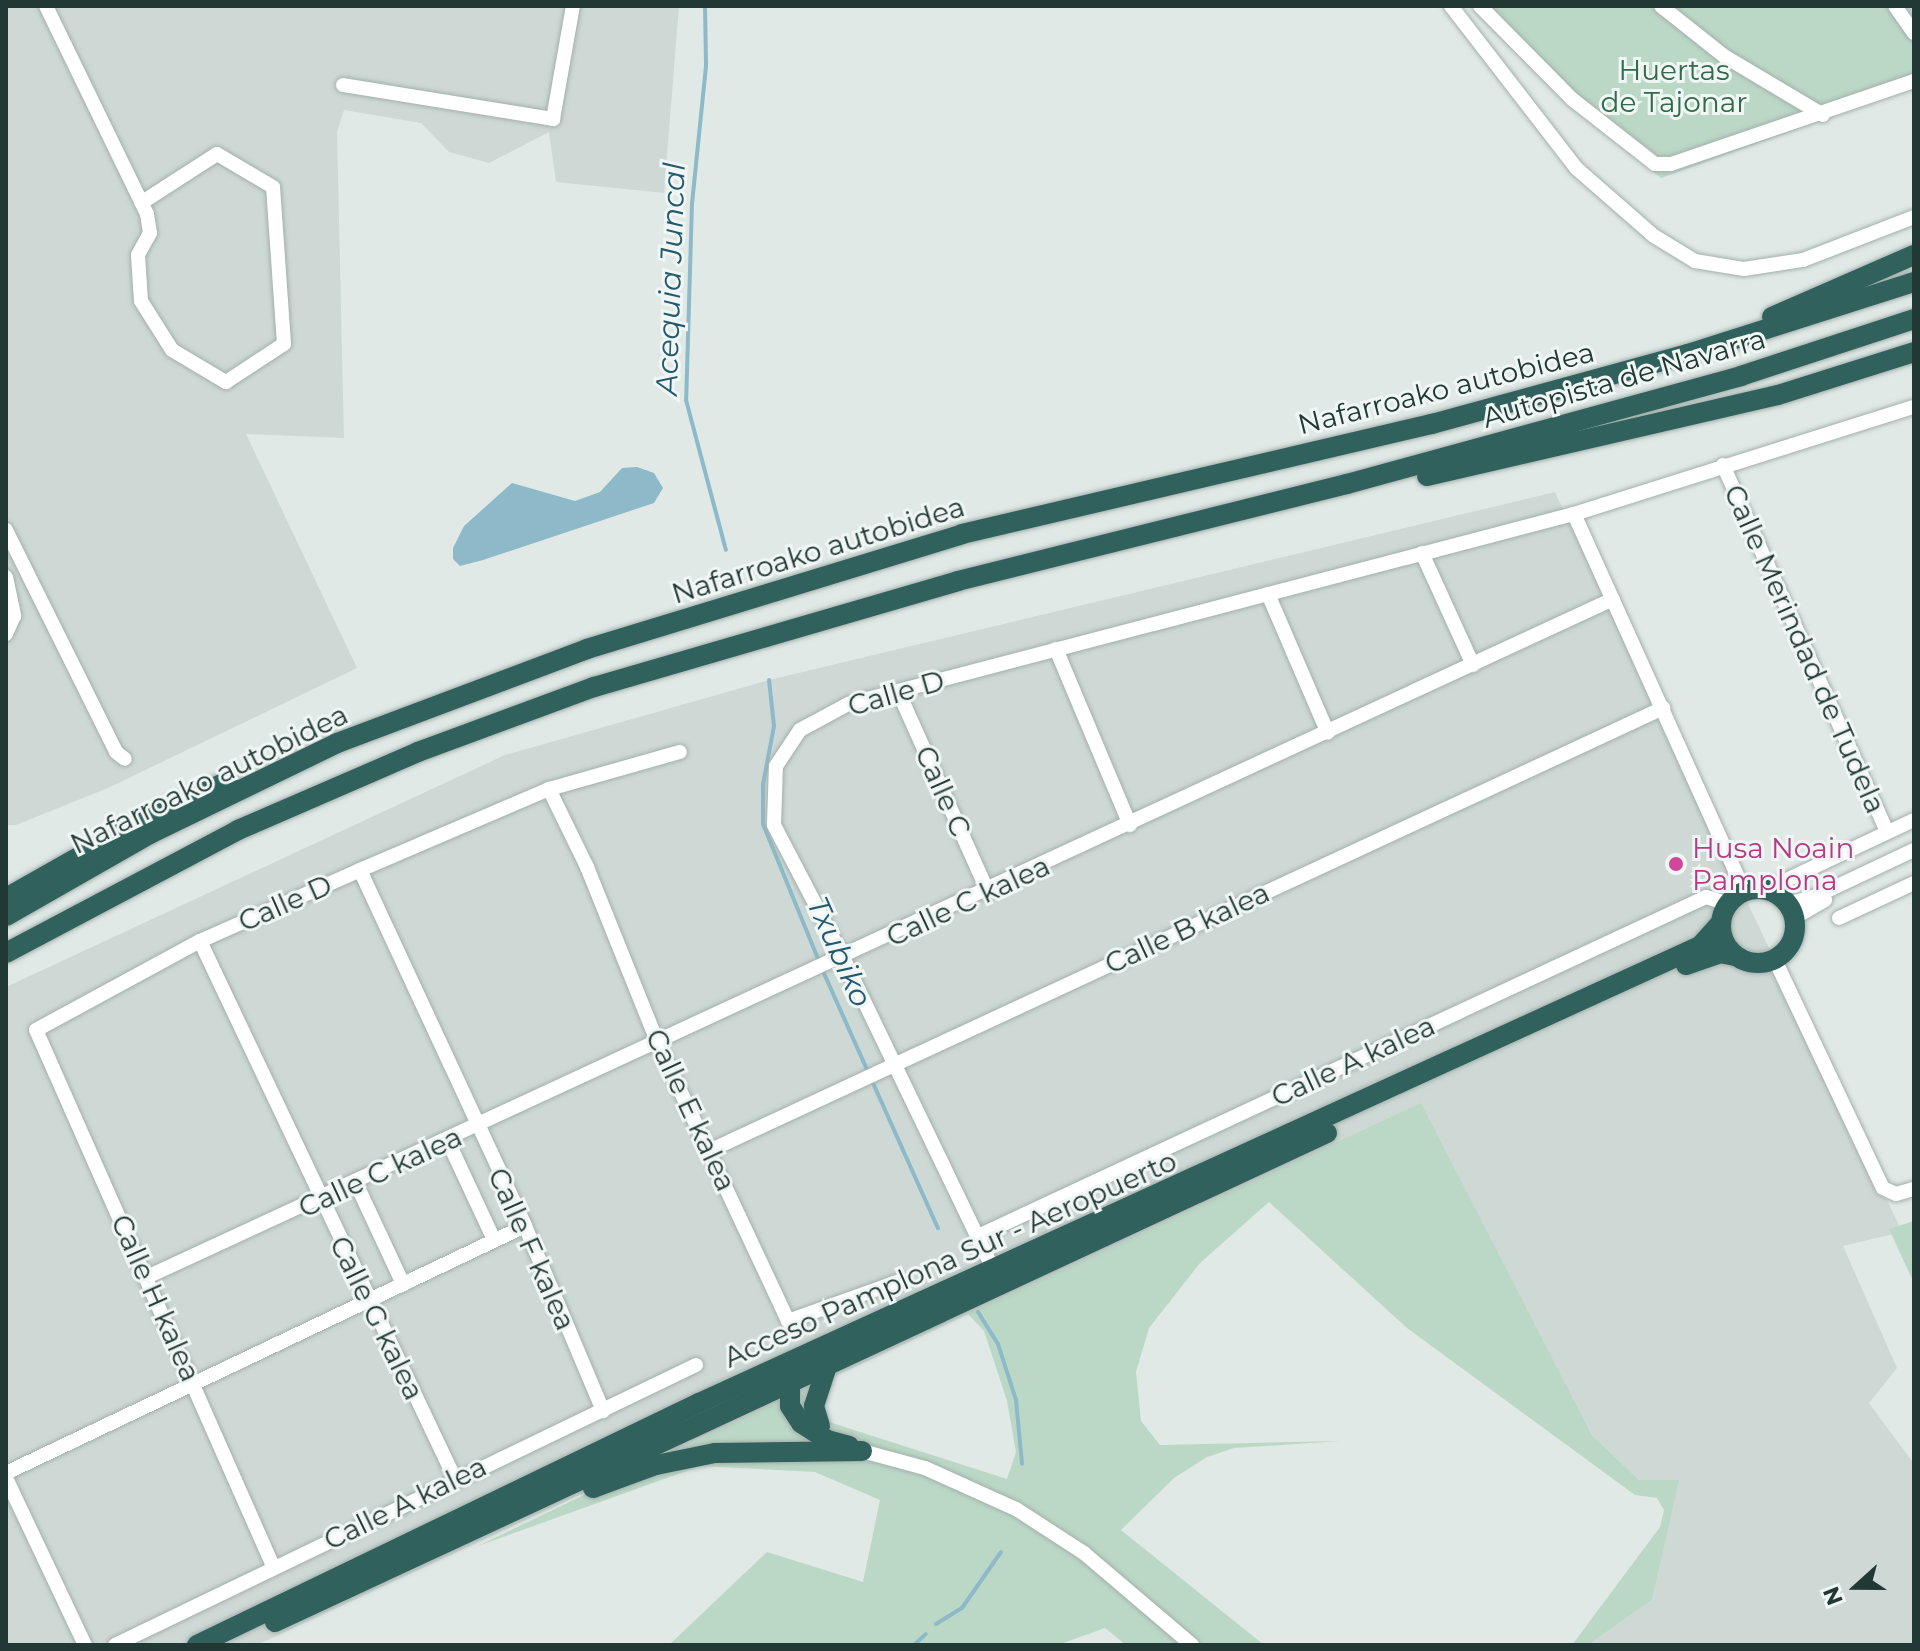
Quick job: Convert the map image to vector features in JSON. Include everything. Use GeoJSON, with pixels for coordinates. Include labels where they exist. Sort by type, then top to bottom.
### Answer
{"type":"FeatureCollection","features":[{"type":"Feature","properties":{"kind":"highway"},"geometry":{"type":"LineString","coordinates":[[1688,354],[1914,255]]}},
{"type":"Feature","properties":{"kind":"highway","name":"Autopista de Navarra"},"geometry":{"type":"LineString","coordinates":[[1688,354],[1914,282]]}},
{"type":"Feature","properties":{"kind":"highway","name":"Autopista de Navarra"},"geometry":{"type":"LineString","coordinates":[[1347,484],[1741,376],[1914,319]]}},
{"type":"Feature","properties":{"kind":"highway"},"geometry":{"type":"LineString","coordinates":[[1751,399],[1914,344]]}},
{"type":"Feature","properties":{"kind":"highway"},"geometry":{"type":"LineString","coordinates":[[1347,484],[1415,478],[1704,413],[1914,352]]}},
{"type":"Feature","properties":{"kind":"highway","name":"Nafarroako autobidea"},"geometry":{"type":"LineString","coordinates":[[6,916],[150,834],[337,743],[587,649],[962,534],[1432,424],[1688,354]]}},
{"type":"Feature","properties":{"kind":"highway","name":"Nafarroako autobidea"},"geometry":{"type":"LineString","coordinates":[[6,953],[238,830],[418,752],[594,687],[958,581],[1347,484]]}},
{"type":"Feature","properties":{"kind":"highway"},"geometry":{"type":"LineString","coordinates":[[6,898],[153,815],[269,762],[337,743]]}},
{"type":"Feature","properties":{"kind":"highway"},"geometry":{"type":"LineString","coordinates":[[1740,902],[1791,911],[1792,942],[1775,960],[1754,963],[1735,956],[1722,935],[1740,902]]}},
{"type":"Feature","properties":{"kind":"highway","name":"Acceso Pamplona Sur - Aeropuerto"},"geometry":{"type":"LineString","coordinates":[[197,1645],[833,1340],[1700,946],[1740,902]]}},
{"type":"Feature","properties":{"kind":"highway","name":"Acceso Pamplona Sur - Aeropuerto"},"geometry":{"type":"LineString","coordinates":[[224,1645],[1704,956],[1735,956]]}},
{"type":"Feature","properties":{"kind":"highway"},"geometry":{"type":"LineString","coordinates":[[833,1340],[820,1357],[793,1370],[786,1385],[790,1406],[801,1423],[827,1440],[862,1451]]}},
{"type":"Feature","properties":{"kind":"highway"},"geometry":{"type":"LineString","coordinates":[[820,1426],[814,1406],[827,1366]]}},
{"type":"Feature","properties":{"kind":"highway"},"geometry":{"type":"LineString","coordinates":[[699,1403],[728,1400],[765,1383],[786,1385],[820,1426],[842,1443]]}},
{"type":"Feature","properties":{"kind":"highway"},"geometry":{"type":"LineString","coordinates":[[469,1532],[512,1523],[614,1480],[700,1456],[862,1451]]}},
{"type":"Feature","properties":{"kind":"street"},"geometry":{"type":"LineString","coordinates":[[46,6],[141,203],[150,233],[138,255],[141,301],[172,350],[226,382],[284,344],[273,187],[217,154],[141,203]]}},
{"type":"Feature","properties":{"kind":"street"},"geometry":{"type":"LineString","coordinates":[[343,85],[553,119],[573,6]]}},
{"type":"Feature","properties":{"kind":"street"},"geometry":{"type":"LineString","coordinates":[[1451,6],[1576,168],[1654,236],[1695,261],[1744,269],[1803,260],[1914,217]]}},
{"type":"Feature","properties":{"kind":"street"},"geometry":{"type":"LineString","coordinates":[[1480,6],[1516,47],[1594,118],[1655,164],[1671,164],[1823,115],[1914,81]]}},
{"type":"Feature","properties":{"kind":"street"},"geometry":{"type":"LineString","coordinates":[[1661,6],[1724,56],[1823,115]]}},
{"type":"Feature","properties":{"kind":"street"},"geometry":{"type":"LineString","coordinates":[[1895,6],[1914,33]]}},
{"type":"Feature","properties":{"kind":"street","name":"Calle D"},"geometry":{"type":"LineString","coordinates":[[993,1269],[844,959],[774,825],[776,766],[800,730],[848,704],[1574,514],[1914,407]]}},
{"type":"Feature","properties":{"kind":"street","name":"Calle Merindad de Tudela"},"geometry":{"type":"LineString","coordinates":[[1723,465],[1887,832]]}},
{"type":"Feature","properties":{"kind":"street"},"geometry":{"type":"LineString","coordinates":[[1574,514],[1663,708],[1740,902],[1914,820]]}},
{"type":"Feature","properties":{"kind":"street"},"geometry":{"type":"LineString","coordinates":[[6,530],[116,752],[125,759]]}},
{"type":"Feature","properties":{"kind":"street"},"geometry":{"type":"LineString","coordinates":[[1422,553],[1473,665]]}},
{"type":"Feature","properties":{"kind":"street"},"geometry":{"type":"LineString","coordinates":[[6,577],[14,616],[6,634]]}},
{"type":"Feature","properties":{"kind":"street"},"geometry":{"type":"LineString","coordinates":[[1268,594],[1328,733]]}},
{"type":"Feature","properties":{"kind":"street","name":"Calle C kalea"},"geometry":{"type":"LineString","coordinates":[[147,1277],[321,1200],[355,1181],[476,1128],[657,1041],[844,959],[1613,599]]}},
{"type":"Feature","properties":{"kind":"street"},"geometry":{"type":"LineString","coordinates":[[1056,649],[1130,825]]}},
{"type":"Feature","properties":{"kind":"street","name":"Calle C"},"geometry":{"type":"LineString","coordinates":[[898,691],[988,892]]}},
{"type":"Feature","properties":{"kind":"street","name":"Calle B kalea"},"geometry":{"type":"LineString","coordinates":[[711,1150],[1663,708]]}},
{"type":"Feature","properties":{"kind":"street","name":"Calle D"},"geometry":{"type":"LineString","coordinates":[[36,1030],[200,941],[360,870],[549,789],[680,752]]}},
{"type":"Feature","properties":{"kind":"street","name":"Calle E kalea"},"geometry":{"type":"LineString","coordinates":[[549,789],[587,867],[657,1041],[711,1150],[788,1321],[900,1281]]}},
{"type":"Feature","properties":{"kind":"street"},"geometry":{"type":"LineString","coordinates":[[1791,911],[1914,850]]}},
{"type":"Feature","properties":{"kind":"street"},"geometry":{"type":"LineString","coordinates":[[1791,911],[1914,858]]}},
{"type":"Feature","properties":{"kind":"street","name":"Calle F kalea"},"geometry":{"type":"LineString","coordinates":[[360,870],[476,1128],[525,1226],[603,1411]]}},
{"type":"Feature","properties":{"kind":"street"},"geometry":{"type":"LineString","coordinates":[[1839,918],[1914,883]]}},
{"type":"Feature","properties":{"kind":"street","name":"Calle A kalea"},"geometry":{"type":"LineString","coordinates":[[978,1236],[1706,897],[1740,902]]}},
{"type":"Feature","properties":{"kind":"street","name":"Calle G kalea"},"geometry":{"type":"LineString","coordinates":[[200,941],[454,1477]]}},
{"type":"Feature","properties":{"kind":"street"},"geometry":{"type":"LineString","coordinates":[[1775,960],[1883,1188],[1896,1194],[1914,1189]]}},
{"type":"Feature","properties":{"kind":"street","name":"Calle H kalea"},"geometry":{"type":"LineString","coordinates":[[36,1030],[273,1566]]}},
{"type":"Feature","properties":{"kind":"street"},"geometry":{"type":"LineString","coordinates":[[447,1139],[494,1240]]}},
{"type":"Feature","properties":{"kind":"street"},"geometry":{"type":"LineString","coordinates":[[355,1181],[403,1284]]}},
{"type":"Feature","properties":{"kind":"street"},"geometry":{"type":"LineString","coordinates":[[85,1645],[6,1475],[193,1381],[369,1302],[525,1226]]}},
{"type":"Feature","properties":{"kind":"street","name":"Calle A kalea"},"geometry":{"type":"LineString","coordinates":[[115,1645],[454,1477],[603,1411],[696,1365]]}},
{"type":"Feature","properties":{"kind":"street"},"geometry":{"type":"LineString","coordinates":[[862,1451],[925,1468],[1016,1509],[1084,1553],[1192,1645]]}},
{"type":"Feature","properties":{"kind":"shaded area"},"geometry":{"type":"Polygon","coordinates":[[[6,6],[679,6],[664,193],[556,182],[549,132],[489,163],[449,152],[421,123],[344,110],[337,132],[344,438],[246,434],[357,668],[108,788],[16,825],[6,825],[6,6]]]}},
{"type":"Feature","properties":{"kind":"shaded area"},"geometry":{"type":"Polygon","coordinates":[[[1555,492],[1902,1232],[1843,1246],[1897,1368],[1869,1403],[1914,1464],[1914,1645],[1588,1645],[1652,1600],[1678,1480],[1639,1480],[1592,1435],[1421,1104],[257,1645],[6,1645],[6,987],[505,755],[769,680],[1555,492]]]}},
{"type":"Feature","properties":{"kind":"green space","name":"Huertas de Tajonar"},"geometry":{"type":"Polygon","coordinates":[[[1473,6],[1914,6],[1914,87],[1661,178],[1567,103],[1473,6]]]}},
{"type":"Feature","properties":{"kind":"green space"},"geometry":{"type":"Polygon","coordinates":[[[1421,1103],[1592,1435],[1639,1480],[1679,1480],[1652,1600],[1588,1645],[1572,1645],[1660,1527],[1664,1510],[1657,1498],[1635,1495],[1407,1328],[1269,1202],[1200,1263],[1149,1328],[1136,1372],[1141,1421],[1160,1445],[1341,1441],[1234,1448],[1207,1457],[1174,1478],[1121,1530],[1264,1645],[1126,1645],[1105,1628],[1058,1645],[669,1645],[767,1552],[863,1582],[880,1500],[815,1472],[700,1466],[478,1546],[831,1376],[823,1405],[829,1422],[1007,1479],[1016,1452],[1007,1401],[984,1331],[968,1314],[1421,1103]]]}},
{"type":"Feature","properties":{"kind":"green space"},"geometry":{"type":"Polygon","coordinates":[[[1914,1221],[1914,1283],[1889,1229],[1914,1221]]]}},
{"type":"Feature","properties":{"kind":"water"},"geometry":{"type":"Polygon","coordinates":[[[637,467],[654,473],[663,488],[654,503],[483,560],[460,566],[453,559],[453,548],[464,526],[512,483],[575,501],[600,492],[622,468],[637,467]]]}},
{"type":"Feature","properties":{"kind":"waterway","name":"Acequia Juncal"},"geometry":{"type":"LineString","coordinates":[[705,6],[706,66],[692,203],[686,400],[726,550]]}},
{"type":"Feature","properties":{"kind":"waterway","name":"Txubiko"},"geometry":{"type":"LineString","coordinates":[[769,680],[774,726],[763,785],[763,824],[819,961]]}},
{"type":"Feature","properties":{"kind":"waterway","name":"Txubiko"},"geometry":{"type":"LineString","coordinates":[[822,969],[938,1228]]}},
{"type":"Feature","properties":{"kind":"waterway","name":"Txubiko"},"geometry":{"type":"LineString","coordinates":[[978,1312],[998,1344],[1016,1400],[1022,1464]]}},
{"type":"Feature","properties":{"kind":"waterway","name":"Txubiko"},"geometry":{"type":"LineString","coordinates":[[936,1624],[962,1608],[1001,1552]]}},
{"type":"Feature","properties":{"kind":"waterway","name":"Txubiko"},"geometry":{"type":"LineString","coordinates":[[914,1645],[926,1634]]}},
{"type":"Feature","properties":{"kind":"place","name":"Husa Noain Pamplona"},"geometry":{"type":"Point","coordinates":[1676,864]}}]}
